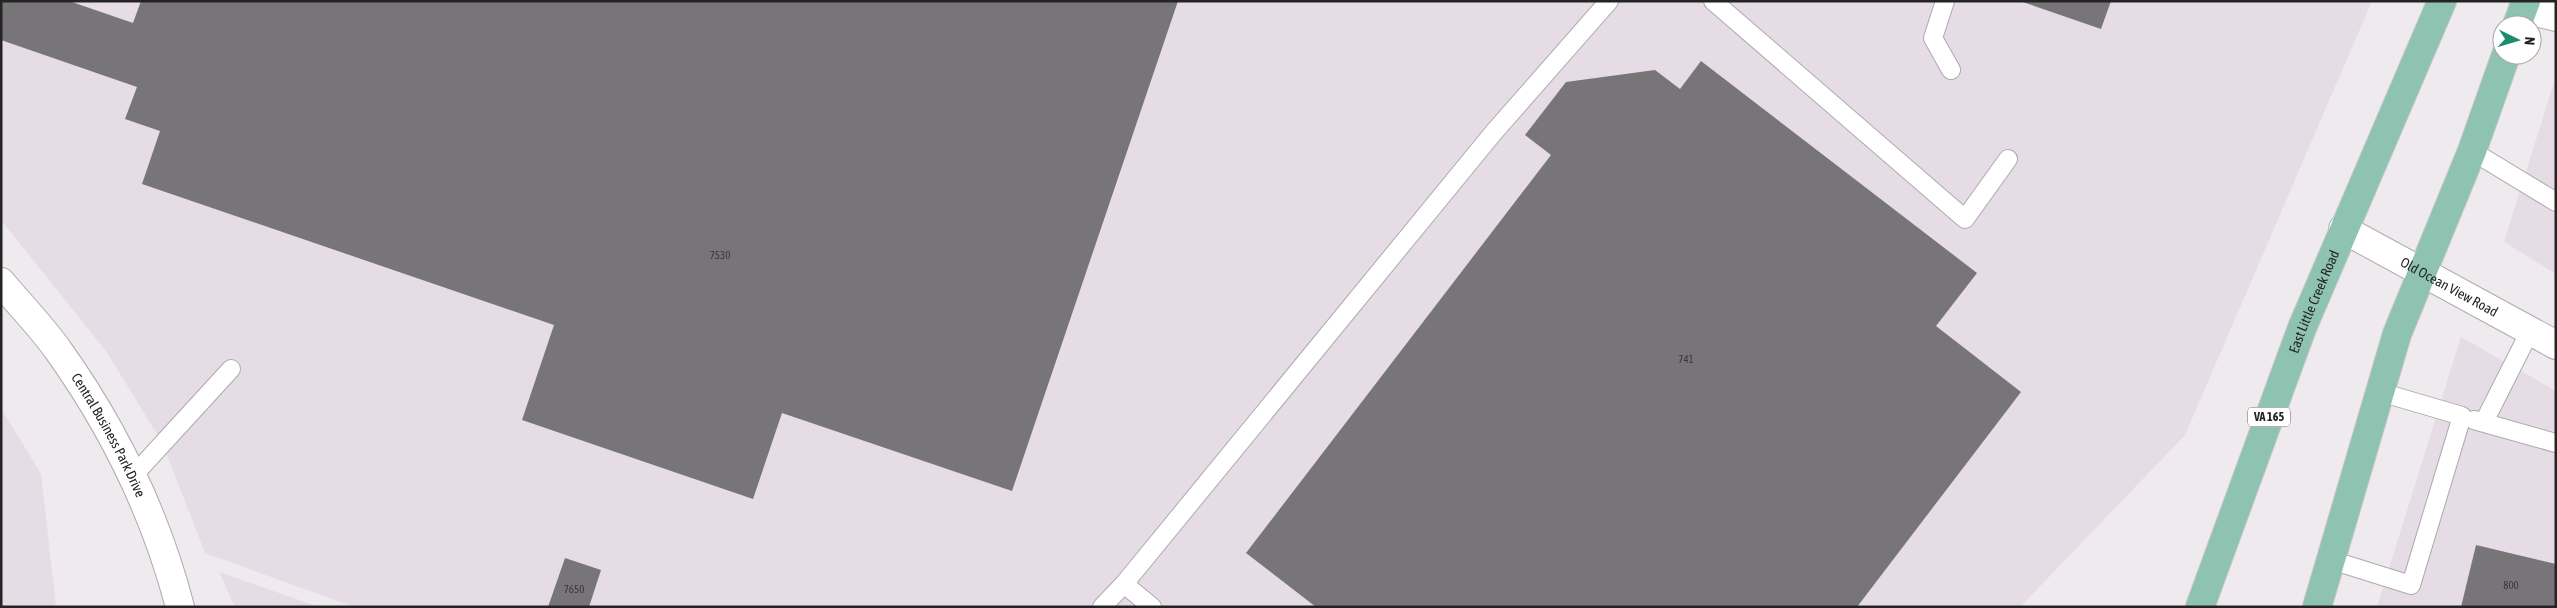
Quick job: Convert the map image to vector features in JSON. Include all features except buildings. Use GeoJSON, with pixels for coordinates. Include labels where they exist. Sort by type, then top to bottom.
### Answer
{"type":"FeatureCollection","features":[{"type":"Feature","properties":{"kind":"main road","name":"East Little Creek Road"},"geometry":{"type":"LineString","coordinates":[[2200,607],[2302,328],[2442,1]]}},
{"type":"Feature","properties":{"kind":"main road"},"geometry":{"type":"LineString","coordinates":[[2317,607],[2397,334],[2472,151],[2502,65]]}},
{"type":"Feature","properties":{"kind":"street"},"geometry":{"type":"LineString","coordinates":[[2522,12],[2556,18]]}},
{"type":"Feature","properties":{"kind":"street","name":"Old Ocean View Road"},"geometry":{"type":"LineString","coordinates":[[2343,229],[2556,345]]}},
{"type":"Feature","properties":{"kind":"street","name":"Central Business Park Drive"},"geometry":{"type":"LineString","coordinates":[[1,282],[67,364],[96,408],[132,476],[170,567],[180,607]]}},
{"type":"Feature","properties":{"kind":"lane"},"geometry":{"type":"LineString","coordinates":[[1102,607],[1124,584],[1494,132],[1610,1]]}},
{"type":"Feature","properties":{"kind":"lane"},"geometry":{"type":"LineString","coordinates":[[1713,1],[1965,219],[2008,159]]}},
{"type":"Feature","properties":{"kind":"lane"},"geometry":{"type":"LineString","coordinates":[[1945,1],[1933,38],[1951,70]]}},
{"type":"Feature","properties":{"kind":"lane"},"geometry":{"type":"LineString","coordinates":[[2472,151],[2556,202]]}},
{"type":"Feature","properties":{"kind":"lane"},"geometry":{"type":"LineString","coordinates":[[2484,422],[2530,331]]}},
{"type":"Feature","properties":{"kind":"lane"},"geometry":{"type":"LineString","coordinates":[[132,476],[231,369]]}},
{"type":"Feature","properties":{"kind":"lane"},"geometry":{"type":"LineString","coordinates":[[2380,392],[2556,443]]}},
{"type":"Feature","properties":{"kind":"lane"},"geometry":{"type":"LineString","coordinates":[[2331,560],[2411,584],[2462,416]]}},
{"type":"Feature","properties":{"kind":"lane"},"geometry":{"type":"LineString","coordinates":[[1124,584],[1152,607]]}},
{"type":"Feature","properties":{"kind":"shaded area"},"geometry":{"type":"Polygon","coordinates":[[[1,1],[2372,1],[2185,435],[2020,607],[354,607],[205,553],[162,442],[106,351],[1,220],[1,1]]]}},
{"type":"Feature","properties":{"kind":"shaded area"},"geometry":{"type":"Polygon","coordinates":[[[2556,76],[2556,274],[2504,242],[2556,76]]]}},
{"type":"Feature","properties":{"kind":"shaded area"},"geometry":{"type":"Polygon","coordinates":[[[2461,337],[2556,391],[2556,607],[2377,607],[2461,337]]]}},
{"type":"Feature","properties":{"kind":"shaded area"},"geometry":{"type":"Polygon","coordinates":[[[1,408],[41,474],[56,607],[1,607],[1,408]]]}},
{"type":"Feature","properties":{"kind":"shaded area"},"geometry":{"type":"Polygon","coordinates":[[[219,572],[319,607],[235,607],[219,572]]]}}]}
